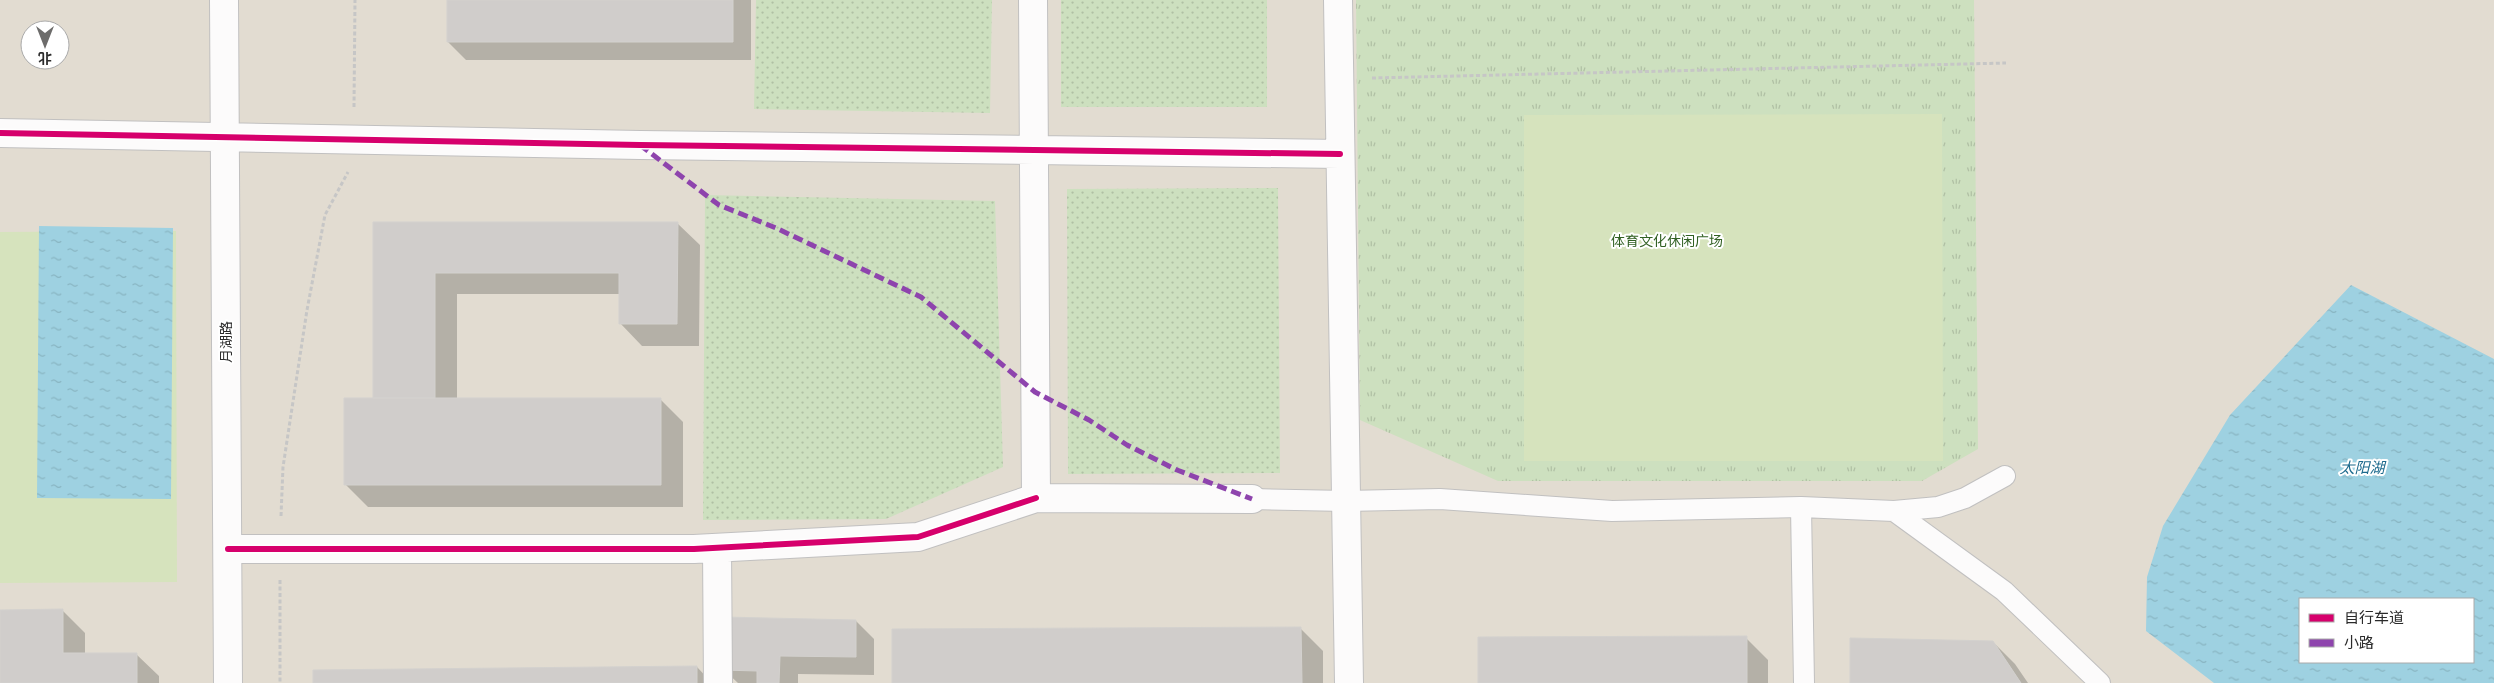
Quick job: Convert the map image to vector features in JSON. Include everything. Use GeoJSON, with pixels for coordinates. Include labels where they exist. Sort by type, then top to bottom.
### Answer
{"type":"FeatureCollection","features":[{"type":"Feature","properties":{"kind":"street","name":"月湖路"},"geometry":{"type":"LineString","coordinates":[[224,0],[228,683]]}},
{"type":"Feature","properties":{"kind":"street"},"geometry":{"type":"LineString","coordinates":[[1033,0],[1036,498]]}},
{"type":"Feature","properties":{"kind":"street"},"geometry":{"type":"LineString","coordinates":[[1338,0],[1349,683]]}},
{"type":"Feature","properties":{"kind":"street"},"geometry":{"type":"LineString","coordinates":[[0,133],[354,138],[640,145],[1340,154]]}},
{"type":"Feature","properties":{"kind":"street"},"geometry":{"type":"LineString","coordinates":[[228,549],[717,548],[918,537],[1036,498],[1252,499]]}},
{"type":"Feature","properties":{"kind":"street"},"geometry":{"type":"LineString","coordinates":[[717,548],[718,683]]}},
{"type":"Feature","properties":{"kind":"lane"},"geometry":{"type":"LineString","coordinates":[[1252,499],[1440,499],[1612,511],[1801,507],[1894,511],[1938,507],[1965,498],[2005,476]]}},
{"type":"Feature","properties":{"kind":"lane"},"geometry":{"type":"LineString","coordinates":[[1801,507],[1804,683]]}},
{"type":"Feature","properties":{"kind":"lane"},"geometry":{"type":"LineString","coordinates":[[1894,511],[2004,591],[2100,683]]}},
{"type":"Feature","properties":{"kind":"path"},"geometry":{"type":"LineString","coordinates":[[280,683],[280,549],[283,468],[307,310],[325,215],[354,160],[355,0]]}},
{"type":"Feature","properties":{"kind":"path"},"geometry":{"type":"LineString","coordinates":[[1339,78],[2006,64]]}},
{"type":"Feature","properties":{"kind":"shaded area"},"geometry":{"type":"Polygon","coordinates":[[[0,0],[2494,0],[2494,683],[0,683],[0,0]]]}},
{"type":"Feature","properties":{"kind":"green space"},"geometry":{"type":"Polygon","coordinates":[[[756,0],[992,0],[990,113],[754,109],[756,0]]]}},
{"type":"Feature","properties":{"kind":"green space"},"geometry":{"type":"Polygon","coordinates":[[[1061,0],[1267,0],[1267,107],[1061,107],[1061,0]]]}},
{"type":"Feature","properties":{"kind":"green space","name":"体育文化休闲广场"},"geometry":{"type":"Polygon","coordinates":[[[1356,0],[1974,0],[1978,449],[1922,481],[1498,481],[1360,420],[1356,0]]]}},
{"type":"Feature","properties":{"kind":"green space"},"geometry":{"type":"Polygon","coordinates":[[[1942,114],[1943,461],[1524,461],[1524,115],[1942,114]]]}},
{"type":"Feature","properties":{"kind":"green space"},"geometry":{"type":"Polygon","coordinates":[[[1278,188],[1280,473],[1068,474],[1067,189],[1278,188]]]}},
{"type":"Feature","properties":{"kind":"green space"},"geometry":{"type":"Polygon","coordinates":[[[705,195],[995,201],[1003,467],[886,519],[703,520],[705,195]]]}},
{"type":"Feature","properties":{"kind":"green space"},"geometry":{"type":"Polygon","coordinates":[[[176,231],[177,582],[0,583],[0,232],[176,231]]]}},
{"type":"Feature","properties":{"kind":"water"},"geometry":{"type":"Polygon","coordinates":[[[39,226],[173,228],[171,499],[37,498],[39,226]]]}},
{"type":"Feature","properties":{"kind":"water","name":"太阳湖"},"geometry":{"type":"Polygon","coordinates":[[[2351,285],[2494,359],[2494,683],[2214,683],[2146,631],[2147,577],[2163,526],[2230,415],[2351,285]]]}},
{"type":"Feature","properties":{"kind":"building"},"geometry":{"type":"Polygon","coordinates":[[[447,0],[733,0],[733,42],[447,42],[447,0]]]}},
{"type":"Feature","properties":{"kind":"building"},"geometry":{"type":"Polygon","coordinates":[[[373,222],[678,222],[677,324],[619,324],[619,273],[435,273],[435,398],[373,398],[373,222]]]}},
{"type":"Feature","properties":{"kind":"building"},"geometry":{"type":"Polygon","coordinates":[[[344,398],[661,398],[661,485],[344,485],[344,398]]]}},
{"type":"Feature","properties":{"kind":"building"},"geometry":{"type":"Polygon","coordinates":[[[63,609],[63,653],[137,653],[137,683],[0,683],[0,610],[63,609]]]}},
{"type":"Feature","properties":{"kind":"building"},"geometry":{"type":"Polygon","coordinates":[[[723,617],[856,620],[856,657],[780,656],[779,683],[757,683],[757,671],[722,670],[723,617]]]}},
{"type":"Feature","properties":{"kind":"building"},"geometry":{"type":"Polygon","coordinates":[[[1301,627],[1302,683],[892,683],[892,629],[1301,627]]]}},
{"type":"Feature","properties":{"kind":"building"},"geometry":{"type":"Polygon","coordinates":[[[1747,636],[1747,683],[1478,683],[1478,637],[1747,636]]]}},
{"type":"Feature","properties":{"kind":"building"},"geometry":{"type":"Polygon","coordinates":[[[1850,638],[1993,641],[2021,683],[1850,683],[1850,638]]]}},
{"type":"Feature","properties":{"kind":"building"},"geometry":{"type":"Polygon","coordinates":[[[697,666],[697,683],[313,683],[313,670],[697,666]]]}},
{"type":"Feature","properties":{"kind":"marked path"},"geometry":{"type":"LineString","coordinates":[[640,145],[719,205],[776,228],[921,297],[1035,392],[1089,420],[1127,445],[1177,470],[1252,499]]}},
{"type":"Feature","properties":{"kind":"cycle path"},"geometry":{"type":"LineString","coordinates":[[0,133],[640,145],[1340,154]]}},
{"type":"Feature","properties":{"kind":"cycle path"},"geometry":{"type":"LineString","coordinates":[[228,549],[694,549],[918,537],[1036,498]]}}]}
